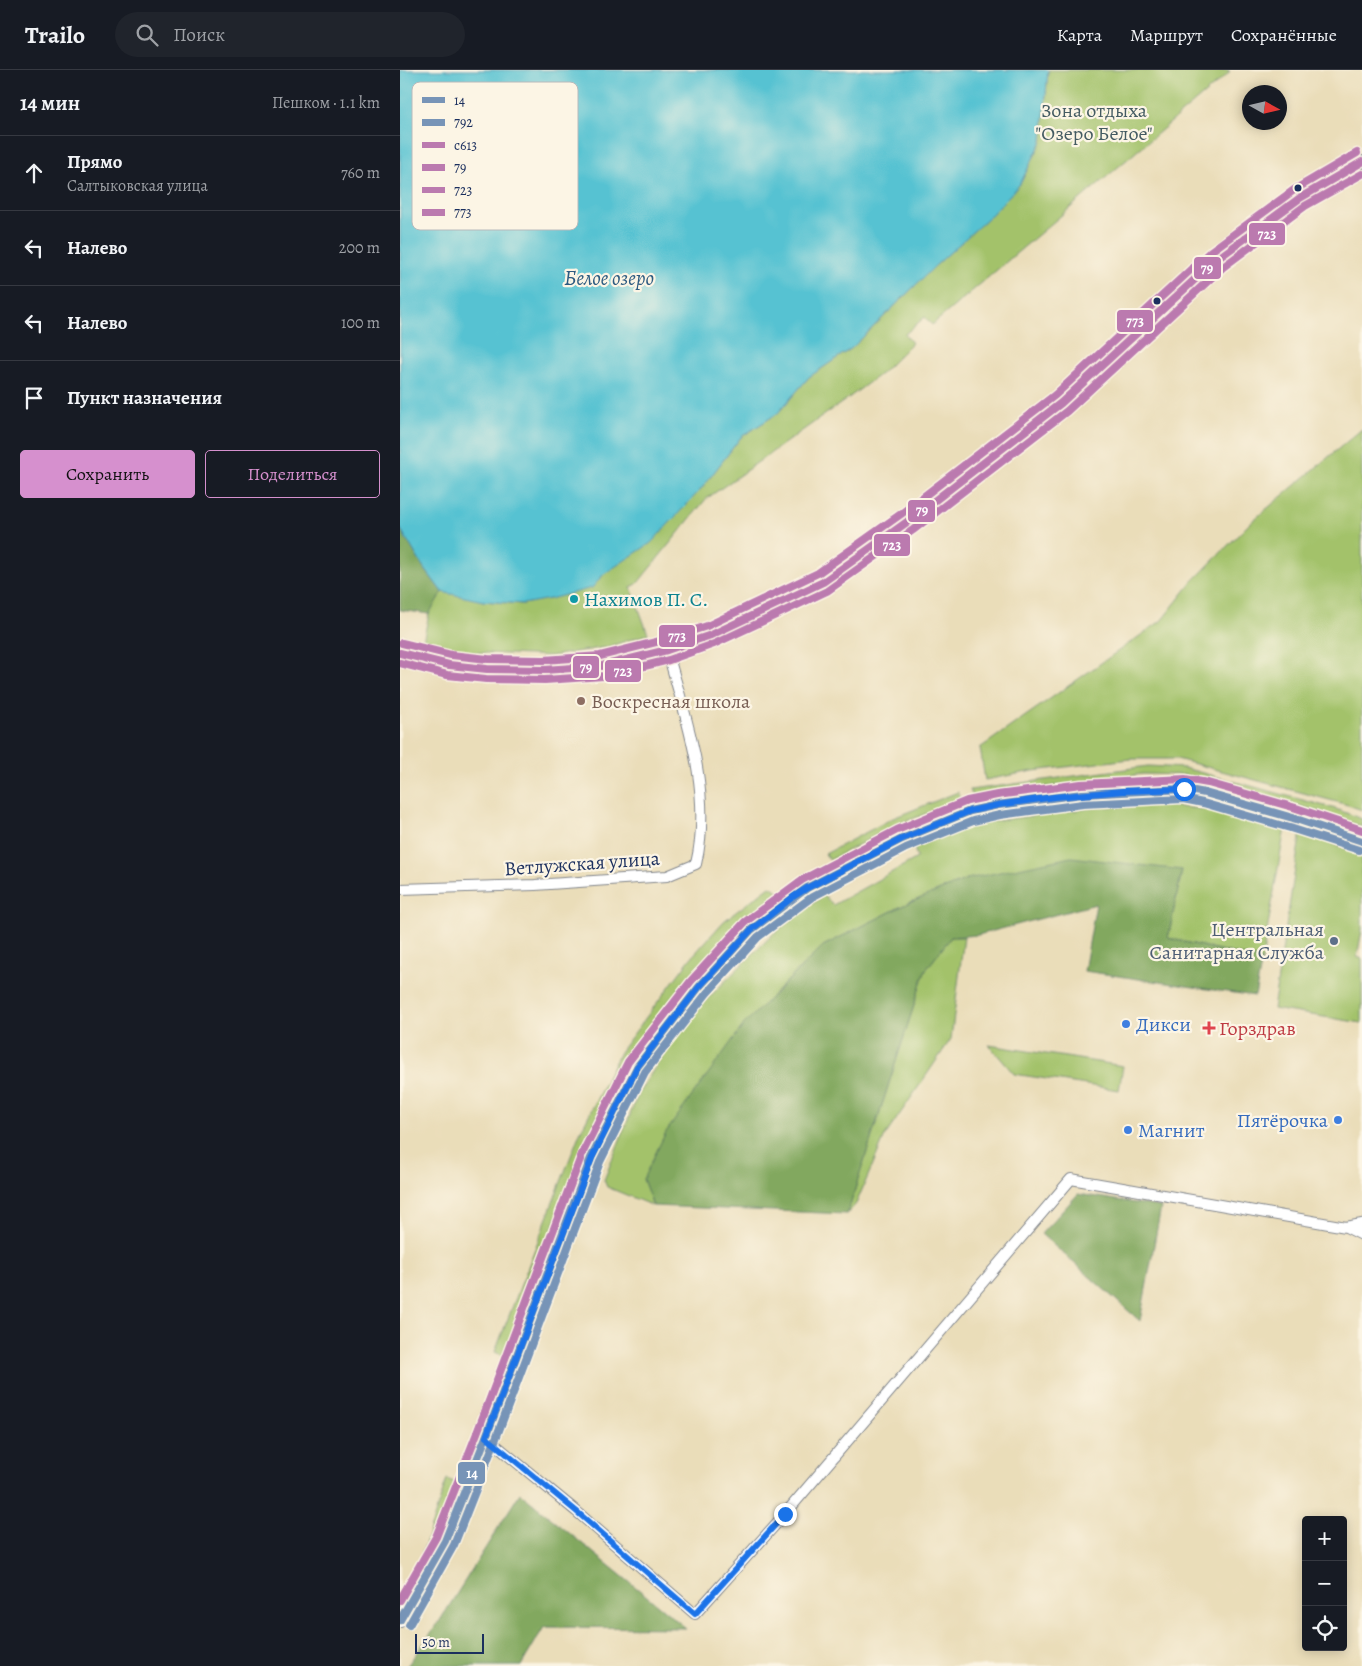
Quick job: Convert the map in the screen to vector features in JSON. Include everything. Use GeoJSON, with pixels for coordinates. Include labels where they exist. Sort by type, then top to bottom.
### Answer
{"type":"FeatureCollection","features":[{"type":"Feature","properties":{"kind":"main road"},"geometry":{"type":"LineString","coordinates":[[403,1615],[444,1541],[486,1437],[592,1158],[637,1067],[699,987],[751,930],[793,897],[902,839],[970,811],[998,805],[1054,797],[1123,791],[1184,789],[1205,793],[1293,818],[1362,841]]}},
{"type":"Feature","properties":{"kind":"street"},"geometry":{"type":"LineString","coordinates":[[400,653],[450,665],[487,669],[544,670],[602,666],[667,650],[711,635],[823,582],[907,522],[1061,404],[1217,259],[1300,198],[1362,162]]}},
{"type":"Feature","properties":{"kind":"street","name":"Ветлужская улица"},"geometry":{"type":"LineString","coordinates":[[400,889],[536,885],[667,876],[696,864],[701,842],[702,814],[696,757],[667,650]]}},
{"type":"Feature","properties":{"kind":"street"},"geometry":{"type":"LineString","coordinates":[[486,1437],[576,1511],[695,1614],[785,1514],[1071,1179],[1346,1227],[1362,1235]]}},
{"type":"Feature","properties":{"kind":"street"},"geometry":{"type":"LineString","coordinates":[[1346,1227],[1362,1224]]}},
{"type":"Feature","properties":{"kind":"green space","name":"Зона отдыха \"Озеро Белое\""},"geometry":{"type":"Polygon","coordinates":[[[1048,70],[1229,70],[1229,73],[932,325],[925,317],[905,334],[912,343],[883,372],[706,499],[637,584],[631,587],[648,634],[607,647],[551,656],[421,650],[429,614],[400,528],[422,565],[483,601],[523,604],[592,587],[604,574],[702,488],[741,437],[778,413],[809,377],[852,348],[935,266],[989,217],[1020,184],[1042,141],[1048,70]]]}},
{"type":"Feature","properties":{"kind":"green space"},"geometry":{"type":"Polygon","coordinates":[[[1362,429],[1362,810],[1177,759],[1130,759],[1033,771],[985,780],[980,748],[1161,621],[1192,582],[1251,522],[1362,429]]]}},
{"type":"Feature","properties":{"kind":"green space"},"geometry":{"type":"Polygon","coordinates":[[[400,528],[422,565],[442,592],[429,614],[400,610],[400,528]]]}},
{"type":"Feature","properties":{"kind":"green space"},"geometry":{"type":"Polygon","coordinates":[[[1148,766],[1184,768],[1336,809],[1362,819],[1362,827],[1333,816],[1232,786],[1184,775],[1143,774],[973,797],[970,790],[1148,766]]]}},
{"type":"Feature","properties":{"kind":"green space"},"geometry":{"type":"Polygon","coordinates":[[[958,792],[961,801],[896,825],[830,860],[825,854],[893,818],[958,792]]]}},
{"type":"Feature","properties":{"kind":"green space"},"geometry":{"type":"Polygon","coordinates":[[[1158,805],[1214,810],[1285,828],[1262,960],[1168,938],[1182,870],[967,879],[902,906],[823,946],[745,1023],[643,1179],[653,1206],[607,1187],[604,1180],[639,1092],[687,1019],[773,934],[824,895],[833,905],[917,858],[914,847],[978,823],[1099,807],[1158,805]]]}},
{"type":"Feature","properties":{"kind":"green space"},"geometry":{"type":"Polygon","coordinates":[[[1301,831],[1362,855],[1362,930],[1357,957],[1362,959],[1362,1023],[1273,1009],[1301,831]]]}},
{"type":"Feature","properties":{"kind":"green space"},"geometry":{"type":"Polygon","coordinates":[[[1071,857],[1182,870],[1168,938],[1262,960],[1255,996],[1084,971],[1096,904],[978,935],[951,937],[925,971],[847,1214],[653,1206],[643,1179],[666,1132],[745,1023],[823,946],[902,906],[967,879],[1071,857]]]}},
{"type":"Feature","properties":{"kind":"green space"},"geometry":{"type":"Polygon","coordinates":[[[770,886],[780,892],[743,920],[693,972],[665,1006],[621,1066],[584,1147],[504,1356],[495,1352],[579,1135],[620,1052],[690,959],[724,921],[770,886]]]}},
{"type":"Feature","properties":{"kind":"green space"},"geometry":{"type":"Polygon","coordinates":[[[951,937],[964,937],[951,1039],[885,1136],[856,1204],[847,1214],[925,971],[951,937]]]}},
{"type":"Feature","properties":{"kind":"green space"},"geometry":{"type":"Polygon","coordinates":[[[989,1045],[1123,1066],[1119,1090],[1014,1074],[989,1045]]]}},
{"type":"Feature","properties":{"kind":"green space"},"geometry":{"type":"Polygon","coordinates":[[[1078,1194],[1161,1207],[1140,1321],[1041,1234],[1078,1194]]]}},
{"type":"Feature","properties":{"kind":"green space"},"geometry":{"type":"Polygon","coordinates":[[[447,1479],[456,1483],[437,1533],[416,1572],[447,1479]]]}},
{"type":"Feature","properties":{"kind":"green space"},"geometry":{"type":"Polygon","coordinates":[[[520,1493],[686,1628],[544,1627],[521,1666],[407,1666],[439,1622],[520,1493]]]}},
{"type":"Feature","properties":{"kind":"water","name":"Белое озеро"},"geometry":{"type":"Polygon","coordinates":[[[400,70],[1048,70],[1042,141],[1020,184],[989,217],[935,266],[852,348],[809,377],[778,413],[741,437],[702,488],[651,543],[604,574],[592,588],[523,604],[483,601],[442,592],[422,565],[400,528],[400,70]]]}},
{"type":"Feature","properties":{"kind":"transit line","name":"773"},"geometry":{"type":"LineString","coordinates":[[402,643],[451,655],[488,659],[544,660],[600,656],[664,640],[707,626],[818,573],[901,514],[1055,395],[1211,251],[1294,190],[1357,153]]}},
{"type":"Feature","properties":{"kind":"transit line","name":"79"},"geometry":{"type":"LineString","coordinates":[[400,653],[449,665],[487,669],[544,670],[602,666],[667,650],[711,635],[823,582],[907,522],[1061,403],[1217,259],[1300,198],[1362,162]]}},
{"type":"Feature","properties":{"kind":"transit line","name":"723"},"geometry":{"type":"LineString","coordinates":[[400,663],[447,675],[486,679],[545,680],[604,676],[669,660],[714,644],[827,591],[913,530],[1067,411],[1223,267],[1305,206],[1362,174]]}},
{"type":"Feature","properties":{"kind":"transit line","name":"с613"},"geometry":{"type":"LineString","coordinates":[[400,1600],[436,1537],[582,1154],[628,1062],[691,981],[745,922],[802,880],[897,830],[967,801],[997,795],[1081,784],[1185,779],[1208,783],[1296,808],[1362,830]]}},
{"type":"Feature","properties":{"kind":"transit line","name":"14"},"geometry":{"type":"LineString","coordinates":[[400,1620],[445,1541],[591,1158],[637,1067],[699,987],[751,930],[807,888],[902,839],[970,811],[998,805],[1082,794],[1184,789],[1205,793],[1293,818],[1362,841]]}},
{"type":"Feature","properties":{"kind":"transit line","name":"792"},"geometry":{"type":"LineString","coordinates":[[409,1625],[454,1545],[600,1162],[645,1072],[707,993],[758,937],[812,897],[906,848],[973,821],[1000,815],[1083,804],[1183,799],[1290,828],[1359,850]]}},
{"type":"Feature","properties":{"kind":"place","name":"Нахимов П. С."},"geometry":{"type":"Point","coordinates":[574,599]}},
{"type":"Feature","properties":{"kind":"place","name":"Воскресная школа"},"geometry":{"type":"Point","coordinates":[581,701]}},
{"type":"Feature","properties":{"kind":"place","name":"Центральная Санитарная Служба"},"geometry":{"type":"Point","coordinates":[1334,941]}},
{"type":"Feature","properties":{"kind":"place","name":"Дикси"},"geometry":{"type":"Point","coordinates":[1126,1024]}},
{"type":"Feature","properties":{"kind":"place","name":"Горздрав"},"geometry":{"type":"Point","coordinates":[1209,1028]}},
{"type":"Feature","properties":{"kind":"place","name":"Пятёрочка"},"geometry":{"type":"Point","coordinates":[1338,1120]}},
{"type":"Feature","properties":{"kind":"place","name":"Магнит"},"geometry":{"type":"Point","coordinates":[1128,1130]}},
{"type":"Feature","properties":{"kind":"route"},"geometry":{"type":"LineString","coordinates":[[785,1514],[695,1614],[576,1511],[486,1437],[592,1158],[637,1067],[699,987],[751,930],[807,888],[902,839],[970,811],[998,805],[1082,794],[1184,789]]}}]}
